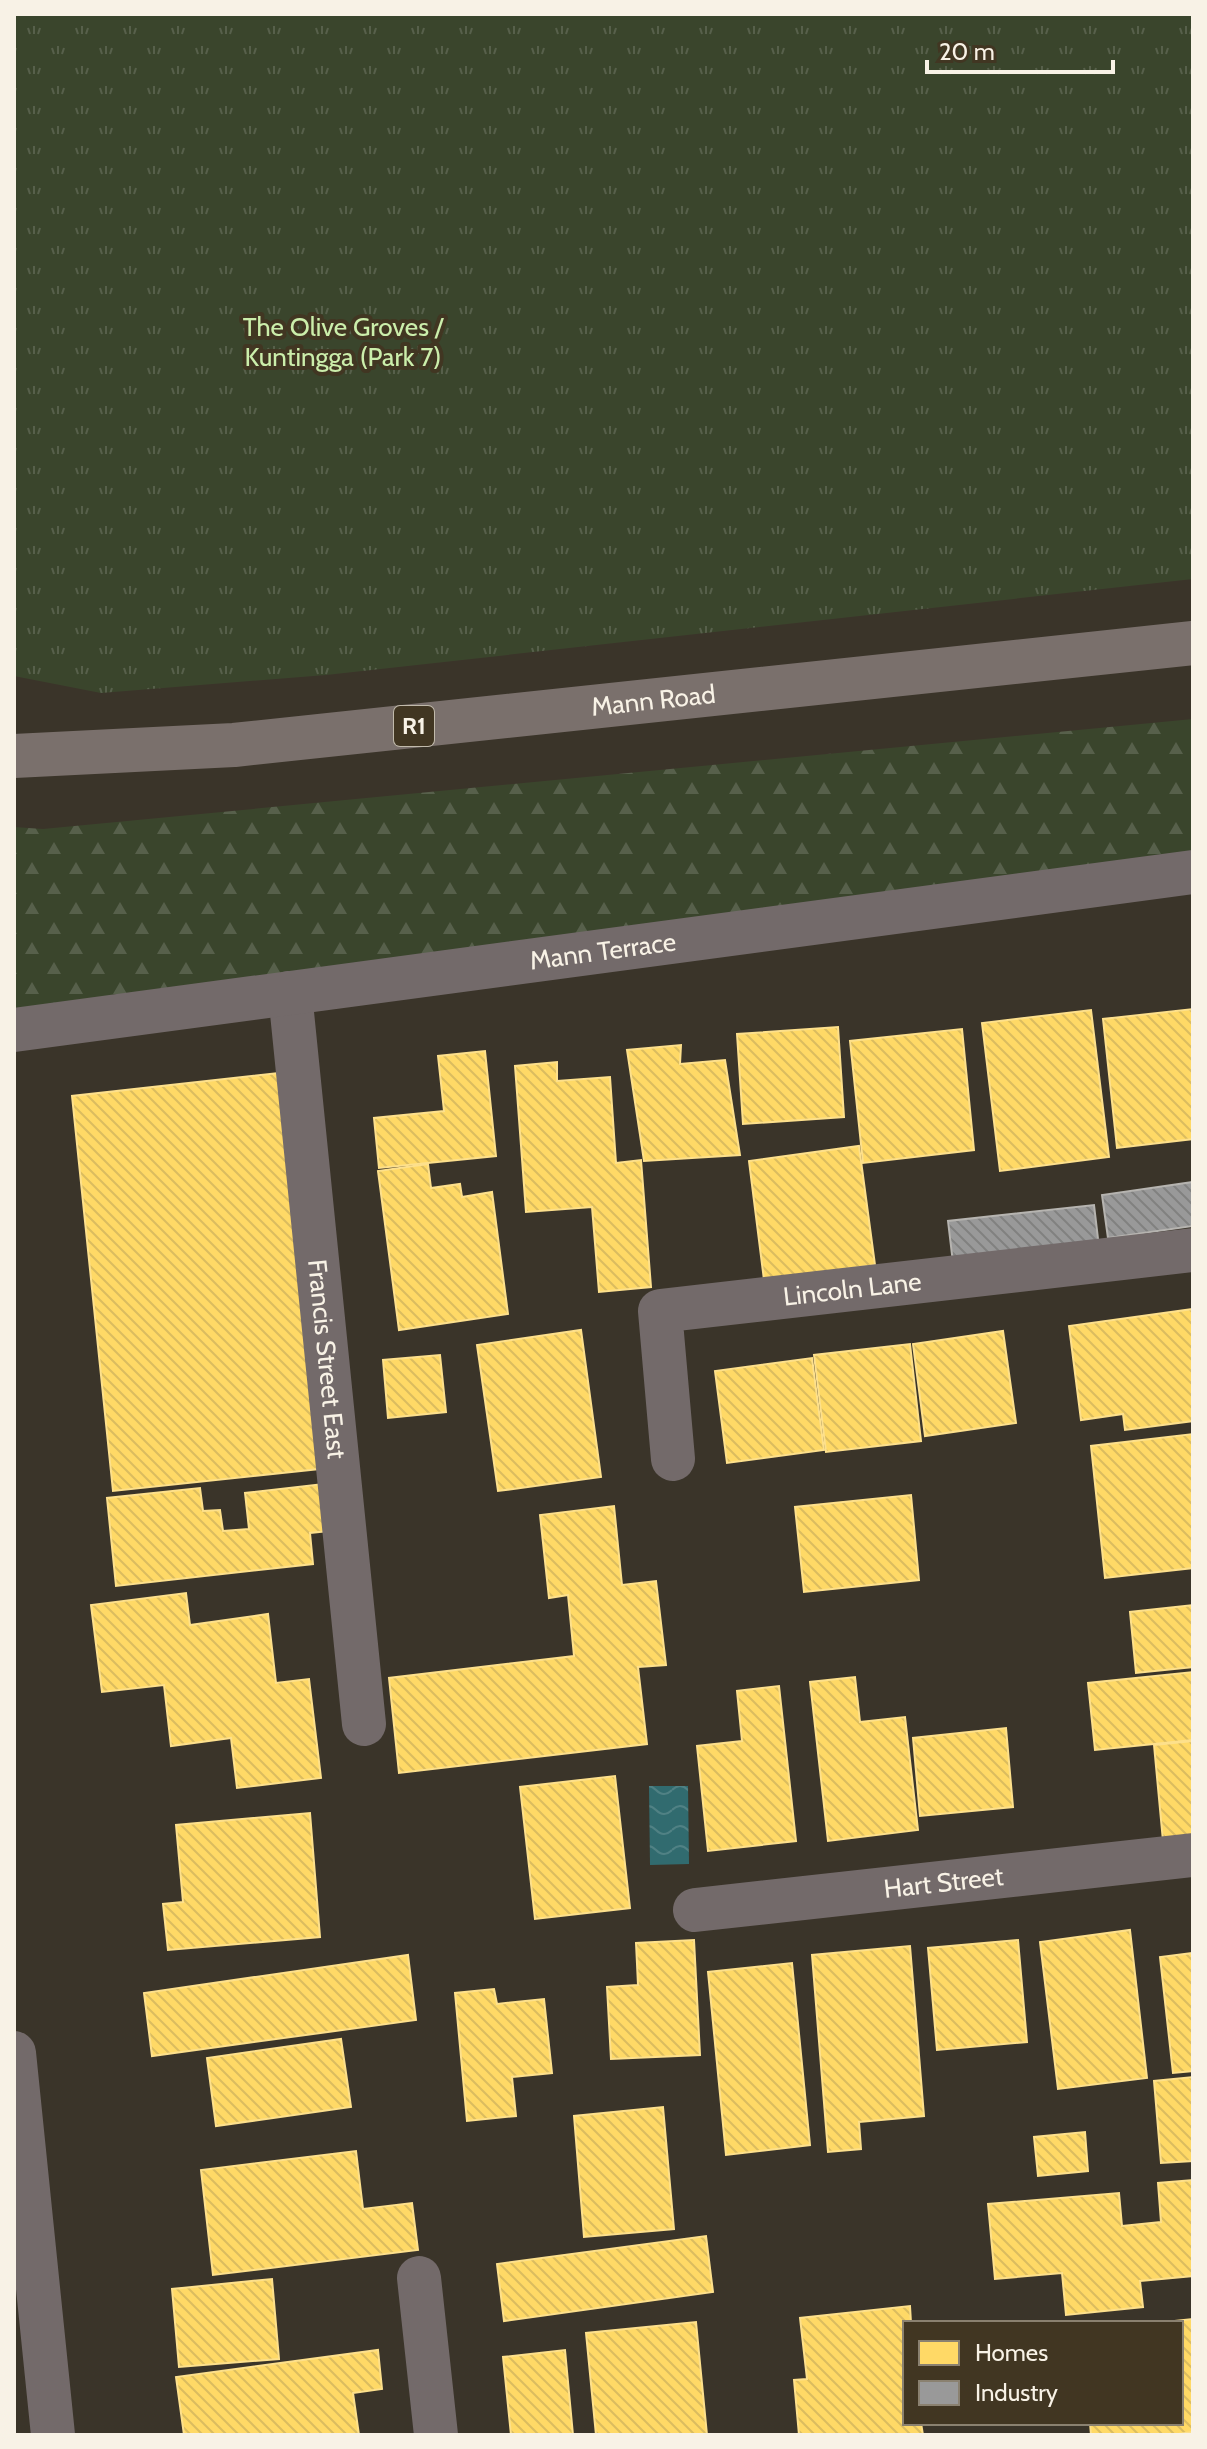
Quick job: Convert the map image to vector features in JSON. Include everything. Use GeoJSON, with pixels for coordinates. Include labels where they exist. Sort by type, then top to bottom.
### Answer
{"type":"FeatureCollection","features":[{"type":"Feature","properties":{"kind":"highway","name":"Mann Road"},"geometry":{"type":"LineString","coordinates":[[112,750],[234,745],[1193,643]]}},
{"type":"Feature","properties":{"kind":"highway"},"geometry":{"type":"LineString","coordinates":[[14,727],[112,750]]}},
{"type":"Feature","properties":{"kind":"highway"},"geometry":{"type":"LineString","coordinates":[[14,740],[112,750]]}},
{"type":"Feature","properties":{"kind":"highway","name":"R1"},"geometry":{"type":"LineString","coordinates":[[14,756],[112,750]]}},
{"type":"Feature","properties":{"kind":"street","name":"Mann Terrace"},"geometry":{"type":"LineString","coordinates":[[14,1030],[1193,872]]}},
{"type":"Feature","properties":{"kind":"street","name":"Francis Street East"},"geometry":{"type":"LineString","coordinates":[[290,993],[364,1724]]}},
{"type":"Feature","properties":{"kind":"street","name":"Lincoln Lane"},"geometry":{"type":"LineString","coordinates":[[673,1459],[660,1311],[1193,1250]]}},
{"type":"Feature","properties":{"kind":"street","name":"Hart Street"},"geometry":{"type":"LineString","coordinates":[[695,1910],[1193,1855]]}},
{"type":"Feature","properties":{"kind":"street"},"geometry":{"type":"LineString","coordinates":[[14,2053],[53,2435]]}},
{"type":"Feature","properties":{"kind":"street"},"geometry":{"type":"LineString","coordinates":[[419,2278],[436,2435]]}},
{"type":"Feature","properties":{"kind":"green space","name":"The Olive Groves / Kuntingga (Park 7)"},"geometry":{"type":"Polygon","coordinates":[[[14,14],[1193,14],[1193,579],[326,675],[101,693],[14,676],[14,14]]]}},
{"type":"Feature","properties":{"kind":"green space"},"geometry":{"type":"Polygon","coordinates":[[[1193,719],[1193,872],[14,1030],[14,827],[43,829],[1193,719]]]}},
{"type":"Feature","properties":{"kind":"water"},"geometry":{"type":"Polygon","coordinates":[[[649,1786],[688,1786],[689,1864],[650,1865],[649,1786]]]}},
{"type":"Feature","properties":{"kind":"building: Homes"},"geometry":{"type":"Polygon","coordinates":[[[1193,1009],[1193,1139],[1117,1148],[1103,1019],[1193,1009]]]}},
{"type":"Feature","properties":{"kind":"building: Homes"},"geometry":{"type":"Polygon","coordinates":[[[1091,1010],[1109,1157],[1000,1171],[982,1023],[1091,1010]]]}},
{"type":"Feature","properties":{"kind":"building: Homes"},"geometry":{"type":"Polygon","coordinates":[[[838,1027],[844,1117],[743,1124],[737,1034],[838,1027]]]}},
{"type":"Feature","properties":{"kind":"building: Homes"},"geometry":{"type":"Polygon","coordinates":[[[962,1029],[974,1150],[863,1163],[850,1041],[962,1029]]]}},
{"type":"Feature","properties":{"kind":"building: Homes"},"geometry":{"type":"Polygon","coordinates":[[[681,1045],[680,1064],[725,1060],[740,1155],[644,1161],[627,1050],[681,1045]]]}},
{"type":"Feature","properties":{"kind":"building: Homes"},"geometry":{"type":"Polygon","coordinates":[[[485,1051],[496,1156],[379,1168],[374,1118],[444,1111],[438,1056],[485,1051]]]}},
{"type":"Feature","properties":{"kind":"building: Homes"},"geometry":{"type":"Polygon","coordinates":[[[557,1062],[557,1081],[610,1077],[616,1163],[641,1160],[651,1287],[599,1292],[592,1207],[526,1212],[515,1066],[557,1062]]]}},
{"type":"Feature","properties":{"kind":"building: Homes"},"geometry":{"type":"Polygon","coordinates":[[[278,1073],[319,1469],[113,1491],[72,1096],[278,1073]]]}},
{"type":"Feature","properties":{"kind":"building: Homes"},"geometry":{"type":"Polygon","coordinates":[[[859,1146],[875,1265],[764,1280],[749,1161],[859,1146]]]}},
{"type":"Feature","properties":{"kind":"building: Homes"},"geometry":{"type":"Polygon","coordinates":[[[428,1164],[431,1188],[460,1184],[462,1197],[492,1192],[508,1314],[399,1330],[378,1171],[428,1164]]]}},
{"type":"Feature","properties":{"kind":"building: Homes"},"geometry":{"type":"Polygon","coordinates":[[[1193,1309],[1193,1421],[1125,1430],[1123,1414],[1081,1420],[1069,1326],[1193,1309]]]}},
{"type":"Feature","properties":{"kind":"building: Homes"},"geometry":{"type":"Polygon","coordinates":[[[581,1330],[601,1477],[498,1491],[477,1345],[581,1330]]]}},
{"type":"Feature","properties":{"kind":"building: Homes"},"geometry":{"type":"Polygon","coordinates":[[[1003,1331],[1016,1423],[925,1436],[913,1344],[1003,1331]]]}},
{"type":"Feature","properties":{"kind":"building: Homes"},"geometry":{"type":"Polygon","coordinates":[[[910,1344],[921,1441],[826,1452],[814,1355],[910,1344]]]}},
{"type":"Feature","properties":{"kind":"building: Homes"},"geometry":{"type":"Polygon","coordinates":[[[440,1355],[446,1412],[388,1418],[383,1360],[440,1355]]]}},
{"type":"Feature","properties":{"kind":"building: Homes"},"geometry":{"type":"Polygon","coordinates":[[[812,1358],[824,1450],[727,1463],[715,1371],[812,1358]]]}},
{"type":"Feature","properties":{"kind":"building: Homes"},"geometry":{"type":"Polygon","coordinates":[[[1193,1434],[1193,1568],[1105,1578],[1091,1446],[1193,1434]]]}},
{"type":"Feature","properties":{"kind":"building: Homes"},"geometry":{"type":"Polygon","coordinates":[[[323,1484],[328,1531],[310,1533],[313,1564],[116,1586],[107,1498],[200,1488],[203,1511],[220,1510],[223,1531],[249,1529],[245,1493],[323,1484]]]}},
{"type":"Feature","properties":{"kind":"building: Homes"},"geometry":{"type":"Polygon","coordinates":[[[911,1495],[919,1580],[804,1592],[795,1507],[911,1495]]]}},
{"type":"Feature","properties":{"kind":"building: Homes"},"geometry":{"type":"Polygon","coordinates":[[[614,1506],[622,1585],[656,1581],[666,1665],[638,1667],[647,1744],[399,1773],[389,1678],[574,1656],[568,1595],[549,1598],[540,1515],[614,1506]]]}},
{"type":"Feature","properties":{"kind":"building: Homes"},"geometry":{"type":"Polygon","coordinates":[[[186,1593],[190,1625],[268,1614],[276,1683],[309,1679],[321,1778],[237,1788],[231,1738],[171,1746],[164,1685],[102,1692],[91,1605],[186,1593]]]}},
{"type":"Feature","properties":{"kind":"building: Homes"},"geometry":{"type":"Polygon","coordinates":[[[1193,1605],[1193,1667],[1136,1673],[1130,1612],[1193,1605]]]}},
{"type":"Feature","properties":{"kind":"building: Homes"},"geometry":{"type":"Polygon","coordinates":[[[1193,1672],[1193,1740],[1095,1750],[1088,1683],[1193,1672]]]}},
{"type":"Feature","properties":{"kind":"building: Homes"},"geometry":{"type":"Polygon","coordinates":[[[855,1677],[860,1722],[905,1717],[918,1830],[828,1841],[810,1682],[855,1677]]]}},
{"type":"Feature","properties":{"kind":"building: Homes"},"geometry":{"type":"Polygon","coordinates":[[[779,1686],[796,1841],[708,1851],[697,1746],[742,1741],[737,1691],[779,1686]]]}},
{"type":"Feature","properties":{"kind":"building: Homes"},"geometry":{"type":"Polygon","coordinates":[[[1006,1728],[1013,1807],[920,1816],[913,1738],[1006,1728]]]}},
{"type":"Feature","properties":{"kind":"building: Homes"},"geometry":{"type":"Polygon","coordinates":[[[1193,1741],[1193,1838],[1163,1841],[1154,1745],[1193,1741]]]}},
{"type":"Feature","properties":{"kind":"building: Homes"},"geometry":{"type":"Polygon","coordinates":[[[615,1776],[630,1908],[535,1919],[520,1787],[615,1776]]]}},
{"type":"Feature","properties":{"kind":"building: Homes"},"geometry":{"type":"Polygon","coordinates":[[[310,1813],[320,1937],[168,1950],[163,1904],[183,1902],[176,1825],[310,1813]]]}},
{"type":"Feature","properties":{"kind":"building: Homes"},"geometry":{"type":"Polygon","coordinates":[[[1130,1930],[1147,2078],[1058,2089],[1040,1942],[1130,1930]]]}},
{"type":"Feature","properties":{"kind":"building: Homes"},"geometry":{"type":"Polygon","coordinates":[[[694,1940],[700,2055],[611,2059],[607,1987],[638,1985],[636,1943],[694,1940]]]}},
{"type":"Feature","properties":{"kind":"building: Homes"},"geometry":{"type":"Polygon","coordinates":[[[1018,1940],[1027,2042],[937,2050],[928,1948],[1018,1940]]]}},
{"type":"Feature","properties":{"kind":"building: Homes"},"geometry":{"type":"Polygon","coordinates":[[[910,1946],[924,2116],[859,2122],[861,2149],[828,2152],[812,1955],[910,1946]]]}},
{"type":"Feature","properties":{"kind":"building: Homes"},"geometry":{"type":"Polygon","coordinates":[[[1193,1953],[1193,2071],[1173,2073],[1160,1957],[1193,1953]]]}},
{"type":"Feature","properties":{"kind":"building: Homes"},"geometry":{"type":"Polygon","coordinates":[[[408,1955],[416,2020],[152,2056],[144,1993],[408,1955]]]}},
{"type":"Feature","properties":{"kind":"building: Homes"},"geometry":{"type":"Polygon","coordinates":[[[792,1963],[810,2145],[726,2155],[708,1972],[792,1963]]]}},
{"type":"Feature","properties":{"kind":"building: Homes"},"geometry":{"type":"Polygon","coordinates":[[[494,1989],[497,2004],[544,1999],[552,2073],[512,2077],[516,2116],[467,2121],[455,1993],[494,1989]]]}},
{"type":"Feature","properties":{"kind":"building: Homes"},"geometry":{"type":"Polygon","coordinates":[[[341,2039],[351,2107],[216,2126],[207,2058],[341,2039]]]}},
{"type":"Feature","properties":{"kind":"building: Homes"},"geometry":{"type":"Polygon","coordinates":[[[1193,2077],[1193,2161],[1161,2163],[1154,2081],[1193,2077]]]}},
{"type":"Feature","properties":{"kind":"building: Homes"},"geometry":{"type":"Polygon","coordinates":[[[663,2107],[674,2229],[584,2237],[574,2116],[663,2107]]]}},
{"type":"Feature","properties":{"kind":"building: Homes"},"geometry":{"type":"Polygon","coordinates":[[[1085,2132],[1088,2171],[1038,2176],[1034,2137],[1085,2132]]]}},
{"type":"Feature","properties":{"kind":"building: Homes"},"geometry":{"type":"Polygon","coordinates":[[[356,2151],[363,2209],[412,2203],[418,2250],[213,2275],[201,2170],[356,2151]]]}},
{"type":"Feature","properties":{"kind":"building: Homes"},"geometry":{"type":"Polygon","coordinates":[[[1193,2180],[1193,2276],[1140,2281],[1143,2307],[1066,2315],[1062,2273],[995,2279],[988,2204],[1119,2193],[1122,2226],[1161,2222],[1158,2183],[1193,2180]]]}},
{"type":"Feature","properties":{"kind":"building: Homes"},"geometry":{"type":"Polygon","coordinates":[[[706,2236],[713,2292],[504,2321],[497,2264],[706,2236]]]}},
{"type":"Feature","properties":{"kind":"building: Homes"},"geometry":{"type":"Polygon","coordinates":[[[272,2279],[279,2359],[179,2367],[172,2289],[272,2279]]]}},
{"type":"Feature","properties":{"kind":"building: Homes"},"geometry":{"type":"Polygon","coordinates":[[[910,2306],[911,2321],[903,2321],[903,2425],[921,2425],[923,2435],[799,2435],[794,2380],[807,2379],[800,2318],[910,2306]]]}},
{"type":"Feature","properties":{"kind":"building: Homes"},"geometry":{"type":"Polygon","coordinates":[[[1192,2319],[1193,2432],[1091,2435],[1090,2425],[1183,2425],[1183,2321],[1174,2321],[1192,2319]]]}},
{"type":"Feature","properties":{"kind":"building: Homes"},"geometry":{"type":"Polygon","coordinates":[[[696,2322],[707,2435],[596,2435],[586,2333],[696,2322]]]}},
{"type":"Feature","properties":{"kind":"building: Homes"},"geometry":{"type":"Polygon","coordinates":[[[378,2350],[382,2389],[353,2393],[359,2435],[184,2435],[176,2377],[378,2350]]]}},
{"type":"Feature","properties":{"kind":"building: Homes"},"geometry":{"type":"Polygon","coordinates":[[[565,2350],[573,2435],[511,2435],[503,2357],[565,2350]]]}},
{"type":"Feature","properties":{"kind":"building: Industry"},"geometry":{"type":"Polygon","coordinates":[[[1193,1182],[1193,1226],[1108,1238],[1102,1195],[1193,1182]]]}},
{"type":"Feature","properties":{"kind":"building: Industry"},"geometry":{"type":"Polygon","coordinates":[[[1094,1205],[1099,1247],[953,1263],[948,1221],[1094,1205]]]}}]}
